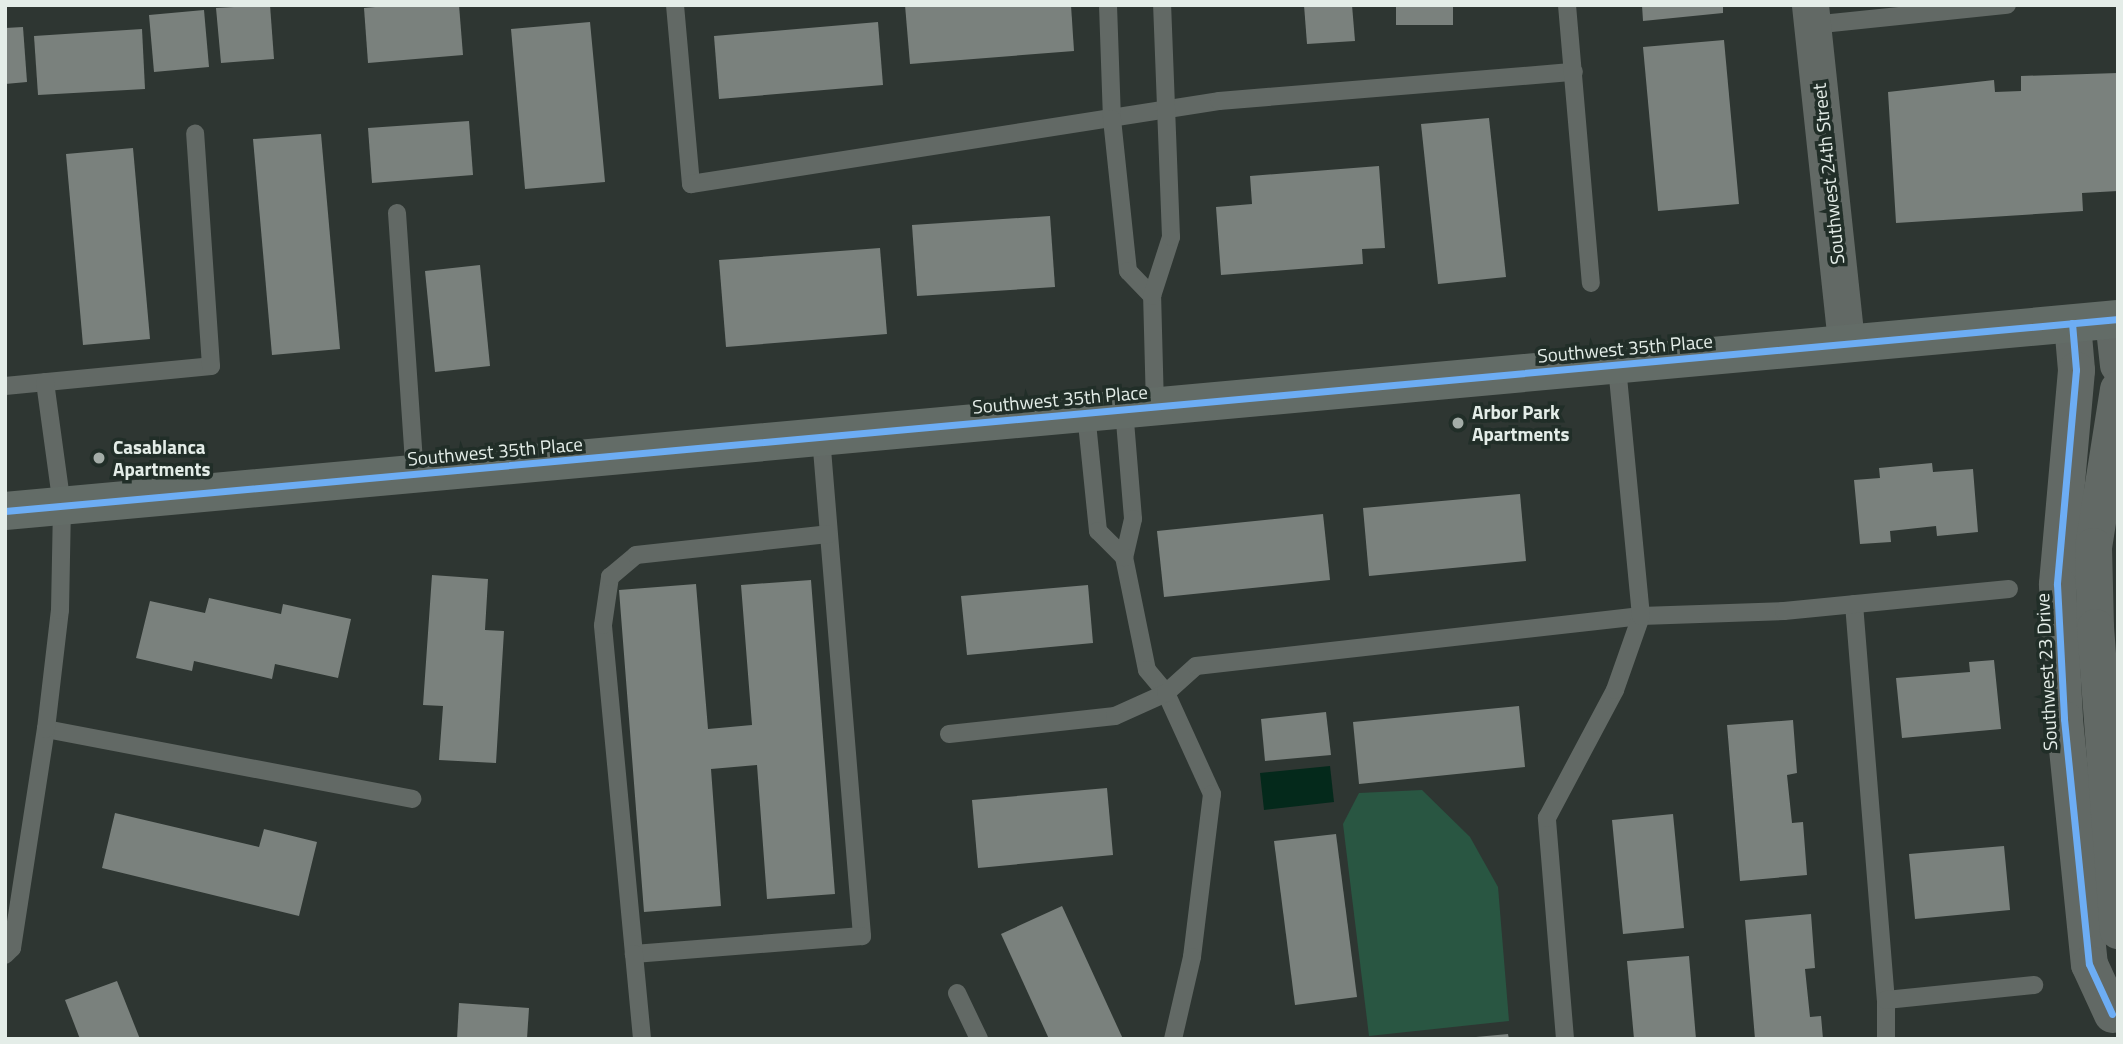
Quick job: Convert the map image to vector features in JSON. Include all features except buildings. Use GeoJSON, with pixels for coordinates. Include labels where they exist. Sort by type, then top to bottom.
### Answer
{"type":"FeatureCollection","features":[{"type":"Feature","properties":{"kind":"street","name":"Southwest 24th Street"},"geometry":{"type":"LineString","coordinates":[[1811,15],[1846,344]]}},
{"type":"Feature","properties":{"kind":"street","name":"Southwest 35th Place"},"geometry":{"type":"LineString","coordinates":[[5,511],[2115,319]]}},
{"type":"Feature","properties":{"kind":"street"},"geometry":{"type":"LineString","coordinates":[[2115,319],[2118,365]]}},
{"type":"Feature","properties":{"kind":"street","name":"Southwest 23 Drive"},"geometry":{"type":"LineString","coordinates":[[2072,323],[2076,370],[2057,584],[2064,719],[2089,964],[2115,1011]]}},
{"type":"Feature","properties":{"kind":"street"},"geometry":{"type":"LineString","coordinates":[[2118,389],[2093,546],[2095,627],[2118,930]]}},
{"type":"Feature","properties":{"kind":"lane"},"geometry":{"type":"LineString","coordinates":[[676,5],[691,184],[1219,101],[1574,72]]}},
{"type":"Feature","properties":{"kind":"lane"},"geometry":{"type":"LineString","coordinates":[[1108,5],[1112,119],[1128,271],[1152,296]]}},
{"type":"Feature","properties":{"kind":"lane"},"geometry":{"type":"LineString","coordinates":[[1162,5],[1171,237],[1152,296],[1140,408],[1133,519],[1125,557],[1147,670],[1166,693],[1201,763],[1212,794],[1213,813],[1187,989],[1173,1039]]}},
{"type":"Feature","properties":{"kind":"lane"},"geometry":{"type":"LineString","coordinates":[[1567,5],[1591,283]]}},
{"type":"Feature","properties":{"kind":"lane"},"geometry":{"type":"LineString","coordinates":[[1811,15],[2007,5]]}},
{"type":"Feature","properties":{"kind":"lane"},"geometry":{"type":"LineString","coordinates":[[5,386],[211,366],[195,134]]}},
{"type":"Feature","properties":{"kind":"lane"},"geometry":{"type":"LineString","coordinates":[[397,213],[415,474]]}},
{"type":"Feature","properties":{"kind":"lane"},"geometry":{"type":"LineString","coordinates":[[1565,1039],[1547,818],[1615,690],[1641,616],[1618,365]]}},
{"type":"Feature","properties":{"kind":"lane"},"geometry":{"type":"LineString","coordinates":[[5,956],[12,948],[46,729],[60,610],[62,506],[45,382]]}},
{"type":"Feature","properties":{"kind":"lane"},"geometry":{"type":"LineString","coordinates":[[1086,413],[1098,531],[1125,557]]}},
{"type":"Feature","properties":{"kind":"lane"},"geometry":{"type":"LineString","coordinates":[[634,954],[862,936],[821,437]]}},
{"type":"Feature","properties":{"kind":"lane"},"geometry":{"type":"LineString","coordinates":[[642,1039],[603,625],[610,577],[636,555],[828,534]]}},
{"type":"Feature","properties":{"kind":"lane"},"geometry":{"type":"LineString","coordinates":[[949,734],[1115,716],[1166,693],[1196,666],[1641,616],[1854,604],[2010,589]]}},
{"type":"Feature","properties":{"kind":"lane"},"geometry":{"type":"LineString","coordinates":[[1854,604],[1886,1000],[1886,1039]]}},
{"type":"Feature","properties":{"kind":"lane"},"geometry":{"type":"LineString","coordinates":[[46,729],[412,799]]}},
{"type":"Feature","properties":{"kind":"lane"},"geometry":{"type":"LineString","coordinates":[[1886,1000],[2034,985]]}},
{"type":"Feature","properties":{"kind":"lane"},"geometry":{"type":"LineString","coordinates":[[957,993],[979,1039]]}},
{"type":"Feature","properties":{"kind":"shaded area"},"geometry":{"type":"Polygon","coordinates":[[[1330,766],[1334,802],[1264,810],[1260,773],[1330,766]]]}},
{"type":"Feature","properties":{"kind":"shaded area"},"geometry":{"type":"Polygon","coordinates":[[[1422,790],[1470,837],[1498,887],[1509,1021],[1369,1036],[1343,824],[1359,793],[1422,790]]]}},
{"type":"Feature","properties":{"kind":"cycle path"},"geometry":{"type":"LineString","coordinates":[[5,511],[2118,319]]}},
{"type":"Feature","properties":{"kind":"cycle path"},"geometry":{"type":"LineString","coordinates":[[2072,323],[2076,370],[2057,584],[2064,719],[2089,964],[2112,1014]]}},
{"type":"Feature","properties":{"kind":"place","name":"Arbor Park Apartments"},"geometry":{"type":"Point","coordinates":[1458,423]}},
{"type":"Feature","properties":{"kind":"place","name":"Casablanca Apartments"},"geometry":{"type":"Point","coordinates":[99,458]}}]}
